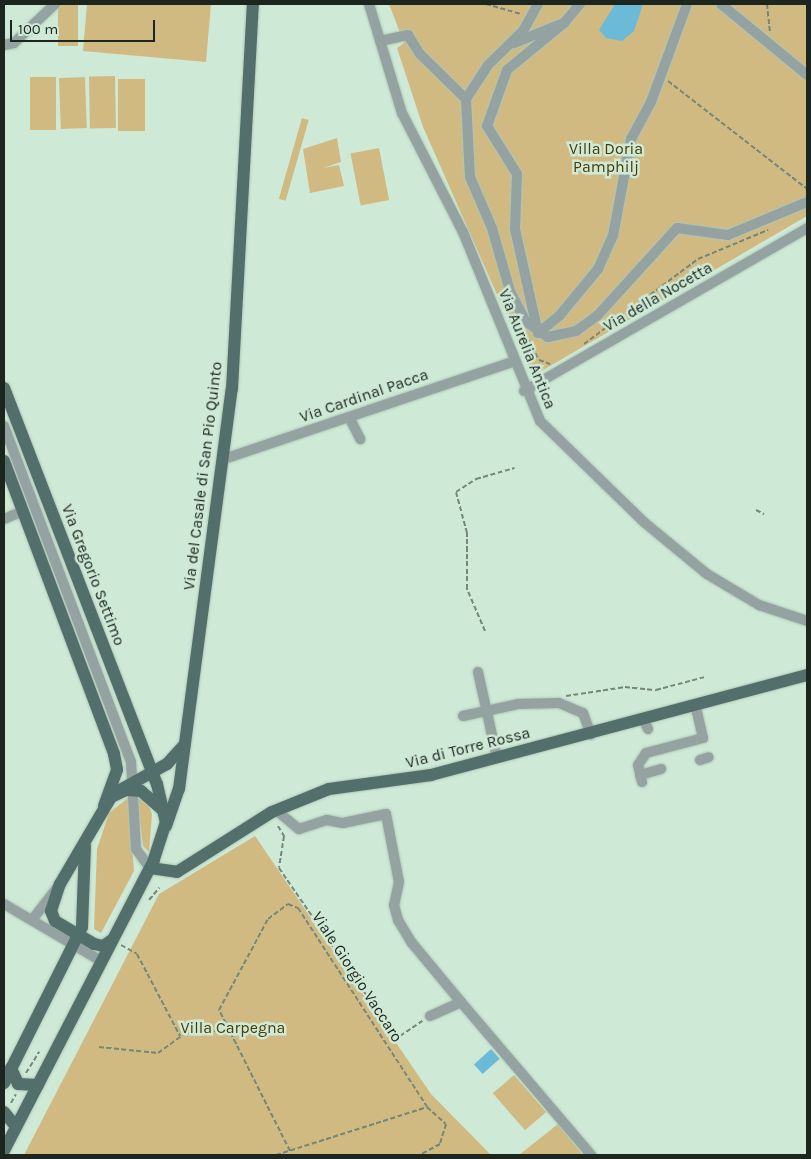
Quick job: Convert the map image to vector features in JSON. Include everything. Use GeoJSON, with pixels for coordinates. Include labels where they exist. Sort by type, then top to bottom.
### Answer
{"type":"FeatureCollection","features":[{"type":"Feature","properties":{"kind":"main road","name":"Via del Casale di San Pio Quinto"},"geometry":{"type":"LineString","coordinates":[[4,1151],[150,868],[165,822],[177,797],[234,375],[234,295],[253,4]]}},
{"type":"Feature","properties":{"kind":"main road","name":"Via Gregorio Settimo"},"geometry":{"type":"LineString","coordinates":[[4,388],[152,773],[165,822]]}},
{"type":"Feature","properties":{"kind":"main road"},"geometry":{"type":"LineString","coordinates":[[4,461],[114,754],[116,773],[104,806],[86,844],[60,884],[51,916],[76,941],[101,946],[112,940]]}},
{"type":"Feature","properties":{"kind":"main road","name":"Via di Torre Rossa"},"geometry":{"type":"LineString","coordinates":[[150,868],[177,872],[274,811],[329,788],[412,779],[591,735],[646,725],[696,707],[807,675]]}},
{"type":"Feature","properties":{"kind":"main road"},"geometry":{"type":"LineString","coordinates":[[104,806],[115,794],[132,786],[170,762],[184,745]]}},
{"type":"Feature","properties":{"kind":"main road"},"geometry":{"type":"LineString","coordinates":[[132,786],[153,797],[165,822]]}},
{"type":"Feature","properties":{"kind":"main road"},"geometry":{"type":"LineString","coordinates":[[38,1085],[18,1084],[7,1075],[76,941],[85,914],[86,844]]}},
{"type":"Feature","properties":{"kind":"main road"},"geometry":{"type":"LineString","coordinates":[[6,1109],[16,1127]]}},
{"type":"Feature","properties":{"kind":"street"},"geometry":{"type":"LineString","coordinates":[[4,44],[14,43],[54,4]]}},
{"type":"Feature","properties":{"kind":"street","name":"Via Aurelia Antica"},"geometry":{"type":"LineString","coordinates":[[369,4],[404,120],[463,232],[524,391],[554,437],[690,561],[746,599],[807,620]]}},
{"type":"Feature","properties":{"kind":"street"},"geometry":{"type":"LineString","coordinates":[[538,4],[528,22],[511,44],[488,64],[466,99],[470,177],[522,315],[538,333],[554,337],[576,332],[598,316],[677,228],[728,235],[807,202]]}},
{"type":"Feature","properties":{"kind":"street"},"geometry":{"type":"LineString","coordinates":[[538,333],[515,229],[517,174],[487,126],[507,70],[564,23],[580,4]]}},
{"type":"Feature","properties":{"kind":"street"},"geometry":{"type":"LineString","coordinates":[[538,333],[560,315],[598,269],[613,236],[631,139],[662,73],[687,4]]}},
{"type":"Feature","properties":{"kind":"street"},"geometry":{"type":"LineString","coordinates":[[721,4],[772,43],[807,75]]}},
{"type":"Feature","properties":{"kind":"street"},"geometry":{"type":"LineString","coordinates":[[511,44],[564,23]]}},
{"type":"Feature","properties":{"kind":"street"},"geometry":{"type":"LineString","coordinates":[[380,41],[408,35],[420,54],[466,99]]}},
{"type":"Feature","properties":{"kind":"street","name":"Via della Nocetta"},"geometry":{"type":"LineString","coordinates":[[524,391],[807,228]]}},
{"type":"Feature","properties":{"kind":"street","name":"Via Cardinal Pacca"},"geometry":{"type":"LineString","coordinates":[[224,459],[513,362]]}},
{"type":"Feature","properties":{"kind":"street"},"geometry":{"type":"LineString","coordinates":[[349,417],[360,439]]}},
{"type":"Feature","properties":{"kind":"street","name":"Via Gregorio Settimo"},"geometry":{"type":"LineString","coordinates":[[4,426],[124,743],[132,786],[136,849],[150,868]]}},
{"type":"Feature","properties":{"kind":"street"},"geometry":{"type":"LineString","coordinates":[[4,519],[23,512]]}},
{"type":"Feature","properties":{"kind":"street"},"geometry":{"type":"LineString","coordinates":[[478,672],[497,758]]}},
{"type":"Feature","properties":{"kind":"street"},"geometry":{"type":"LineString","coordinates":[[464,716],[518,704],[559,703],[583,713],[591,735]]}},
{"type":"Feature","properties":{"kind":"street"},"geometry":{"type":"LineString","coordinates":[[661,769],[641,778],[638,764],[646,753],[703,738],[696,707]]}},
{"type":"Feature","properties":{"kind":"street"},"geometry":{"type":"LineString","coordinates":[[274,811],[299,829],[327,820],[343,823],[386,814],[399,882],[394,905],[398,920],[412,943],[591,1155]]}},
{"type":"Feature","properties":{"kind":"street"},"geometry":{"type":"LineString","coordinates":[[32,920],[60,884]]}},
{"type":"Feature","properties":{"kind":"street"},"geometry":{"type":"LineString","coordinates":[[4,904],[76,941],[101,961]]}},
{"type":"Feature","properties":{"kind":"street"},"geometry":{"type":"LineString","coordinates":[[430,1016],[461,1002]]}},
{"type":"Feature","properties":{"kind":"path"},"geometry":{"type":"LineString","coordinates":[[486,4],[519,11],[528,22]]}},
{"type":"Feature","properties":{"kind":"path"},"geometry":{"type":"LineString","coordinates":[[767,4],[772,43]]}},
{"type":"Feature","properties":{"kind":"path"},"geometry":{"type":"LineString","coordinates":[[662,73],[676,92],[807,189]]}},
{"type":"Feature","properties":{"kind":"path"},"geometry":{"type":"LineString","coordinates":[[583,345],[692,262],[773,226]]}},
{"type":"Feature","properties":{"kind":"path"},"geometry":{"type":"LineString","coordinates":[[522,315],[531,348],[539,360],[553,362]]}},
{"type":"Feature","properties":{"kind":"path"},"geometry":{"type":"LineString","coordinates":[[485,631],[467,589],[467,533],[456,492],[476,479],[514,468]]}},
{"type":"Feature","properties":{"kind":"path"},"geometry":{"type":"LineString","coordinates":[[756,510],[764,514]]}},
{"type":"Feature","properties":{"kind":"path"},"geometry":{"type":"LineString","coordinates":[[559,703],[576,692],[626,687],[656,690],[705,677]]}},
{"type":"Feature","properties":{"kind":"path"},"geometry":{"type":"LineString","coordinates":[[274,811],[284,836],[279,868],[393,1034],[400,1036],[430,1016]]}},
{"type":"Feature","properties":{"kind":"path"},"geometry":{"type":"LineString","coordinates":[[149,900],[159,888]]}},
{"type":"Feature","properties":{"kind":"path","name":"Viale Giorgio Vaccaro"},"geometry":{"type":"LineString","coordinates":[[290,1150],[227,1030],[220,1010],[268,919],[280,906],[298,908],[427,1107]]}},
{"type":"Feature","properties":{"kind":"path"},"geometry":{"type":"LineString","coordinates":[[112,940],[138,954],[180,1036]]}},
{"type":"Feature","properties":{"kind":"path"},"geometry":{"type":"LineString","coordinates":[[99,1047],[158,1053],[180,1036],[227,1030]]}},
{"type":"Feature","properties":{"kind":"path"},"geometry":{"type":"LineString","coordinates":[[24,1078],[39,1052]]}},
{"type":"Feature","properties":{"kind":"path"},"geometry":{"type":"LineString","coordinates":[[6,1109],[18,1090]]}},
{"type":"Feature","properties":{"kind":"path"},"geometry":{"type":"LineString","coordinates":[[276,1155],[427,1107],[446,1124],[446,1133],[440,1144],[419,1155]]}},
{"type":"Feature","properties":{"kind":"path"},"geometry":{"type":"LineString","coordinates":[[239,1155],[252,1155]]}},
{"type":"Feature","properties":{"kind":"green space"},"geometry":{"type":"Polygon","coordinates":[[[58,4],[78,4],[78,46],[58,46],[58,4]]]}},
{"type":"Feature","properties":{"kind":"green space"},"geometry":{"type":"Polygon","coordinates":[[[87,4],[211,4],[206,62],[83,51],[87,4]]]}},
{"type":"Feature","properties":{"kind":"green space","name":"Villa Doria Pamphilj"},"geometry":{"type":"Polygon","coordinates":[[[389,4],[807,4],[807,216],[533,376],[423,127],[397,48],[404,43],[389,4]]]}},
{"type":"Feature","properties":{"kind":"green space"},"geometry":{"type":"Polygon","coordinates":[[[89,76],[115,76],[116,128],[90,128],[89,76]]]}},
{"type":"Feature","properties":{"kind":"green space"},"geometry":{"type":"Polygon","coordinates":[[[30,77],[56,77],[56,130],[30,130],[30,77]]]}},
{"type":"Feature","properties":{"kind":"green space"},"geometry":{"type":"Polygon","coordinates":[[[85,77],[87,128],[61,129],[59,78],[85,77]]]}},
{"type":"Feature","properties":{"kind":"green space"},"geometry":{"type":"Polygon","coordinates":[[[118,79],[145,79],[145,131],[118,131],[118,79]]]}},
{"type":"Feature","properties":{"kind":"green space"},"geometry":{"type":"Polygon","coordinates":[[[302,118],[309,120],[286,201],[279,199],[302,118]]]}},
{"type":"Feature","properties":{"kind":"green space"},"geometry":{"type":"Polygon","coordinates":[[[337,138],[341,162],[323,168],[339,165],[344,186],[310,193],[303,149],[337,138]]]}},
{"type":"Feature","properties":{"kind":"green space"},"geometry":{"type":"Polygon","coordinates":[[[379,148],[389,200],[361,206],[351,154],[379,148]]]}},
{"type":"Feature","properties":{"kind":"green space"},"geometry":{"type":"Polygon","coordinates":[[[128,798],[134,871],[101,933],[94,929],[97,849],[109,813],[128,798]]]}},
{"type":"Feature","properties":{"kind":"green space"},"geometry":{"type":"Polygon","coordinates":[[[137,798],[147,802],[152,814],[149,852],[143,846],[137,798]]]}},
{"type":"Feature","properties":{"kind":"green space","name":"Villa Carpegna"},"geometry":{"type":"Polygon","coordinates":[[[255,836],[431,1094],[491,1155],[24,1155],[159,894],[255,836]]]}},
{"type":"Feature","properties":{"kind":"green space"},"geometry":{"type":"Polygon","coordinates":[[[514,1075],[546,1112],[525,1130],[493,1093],[514,1075]]]}},
{"type":"Feature","properties":{"kind":"green space"},"geometry":{"type":"Polygon","coordinates":[[[558,1124],[583,1155],[519,1155],[558,1124]]]}},
{"type":"Feature","properties":{"kind":"water"},"geometry":{"type":"Polygon","coordinates":[[[615,4],[643,4],[634,31],[622,41],[606,38],[599,30],[615,4]]]}},
{"type":"Feature","properties":{"kind":"water"},"geometry":{"type":"Polygon","coordinates":[[[491,1049],[500,1059],[483,1074],[474,1064],[491,1049]]]}}]}
